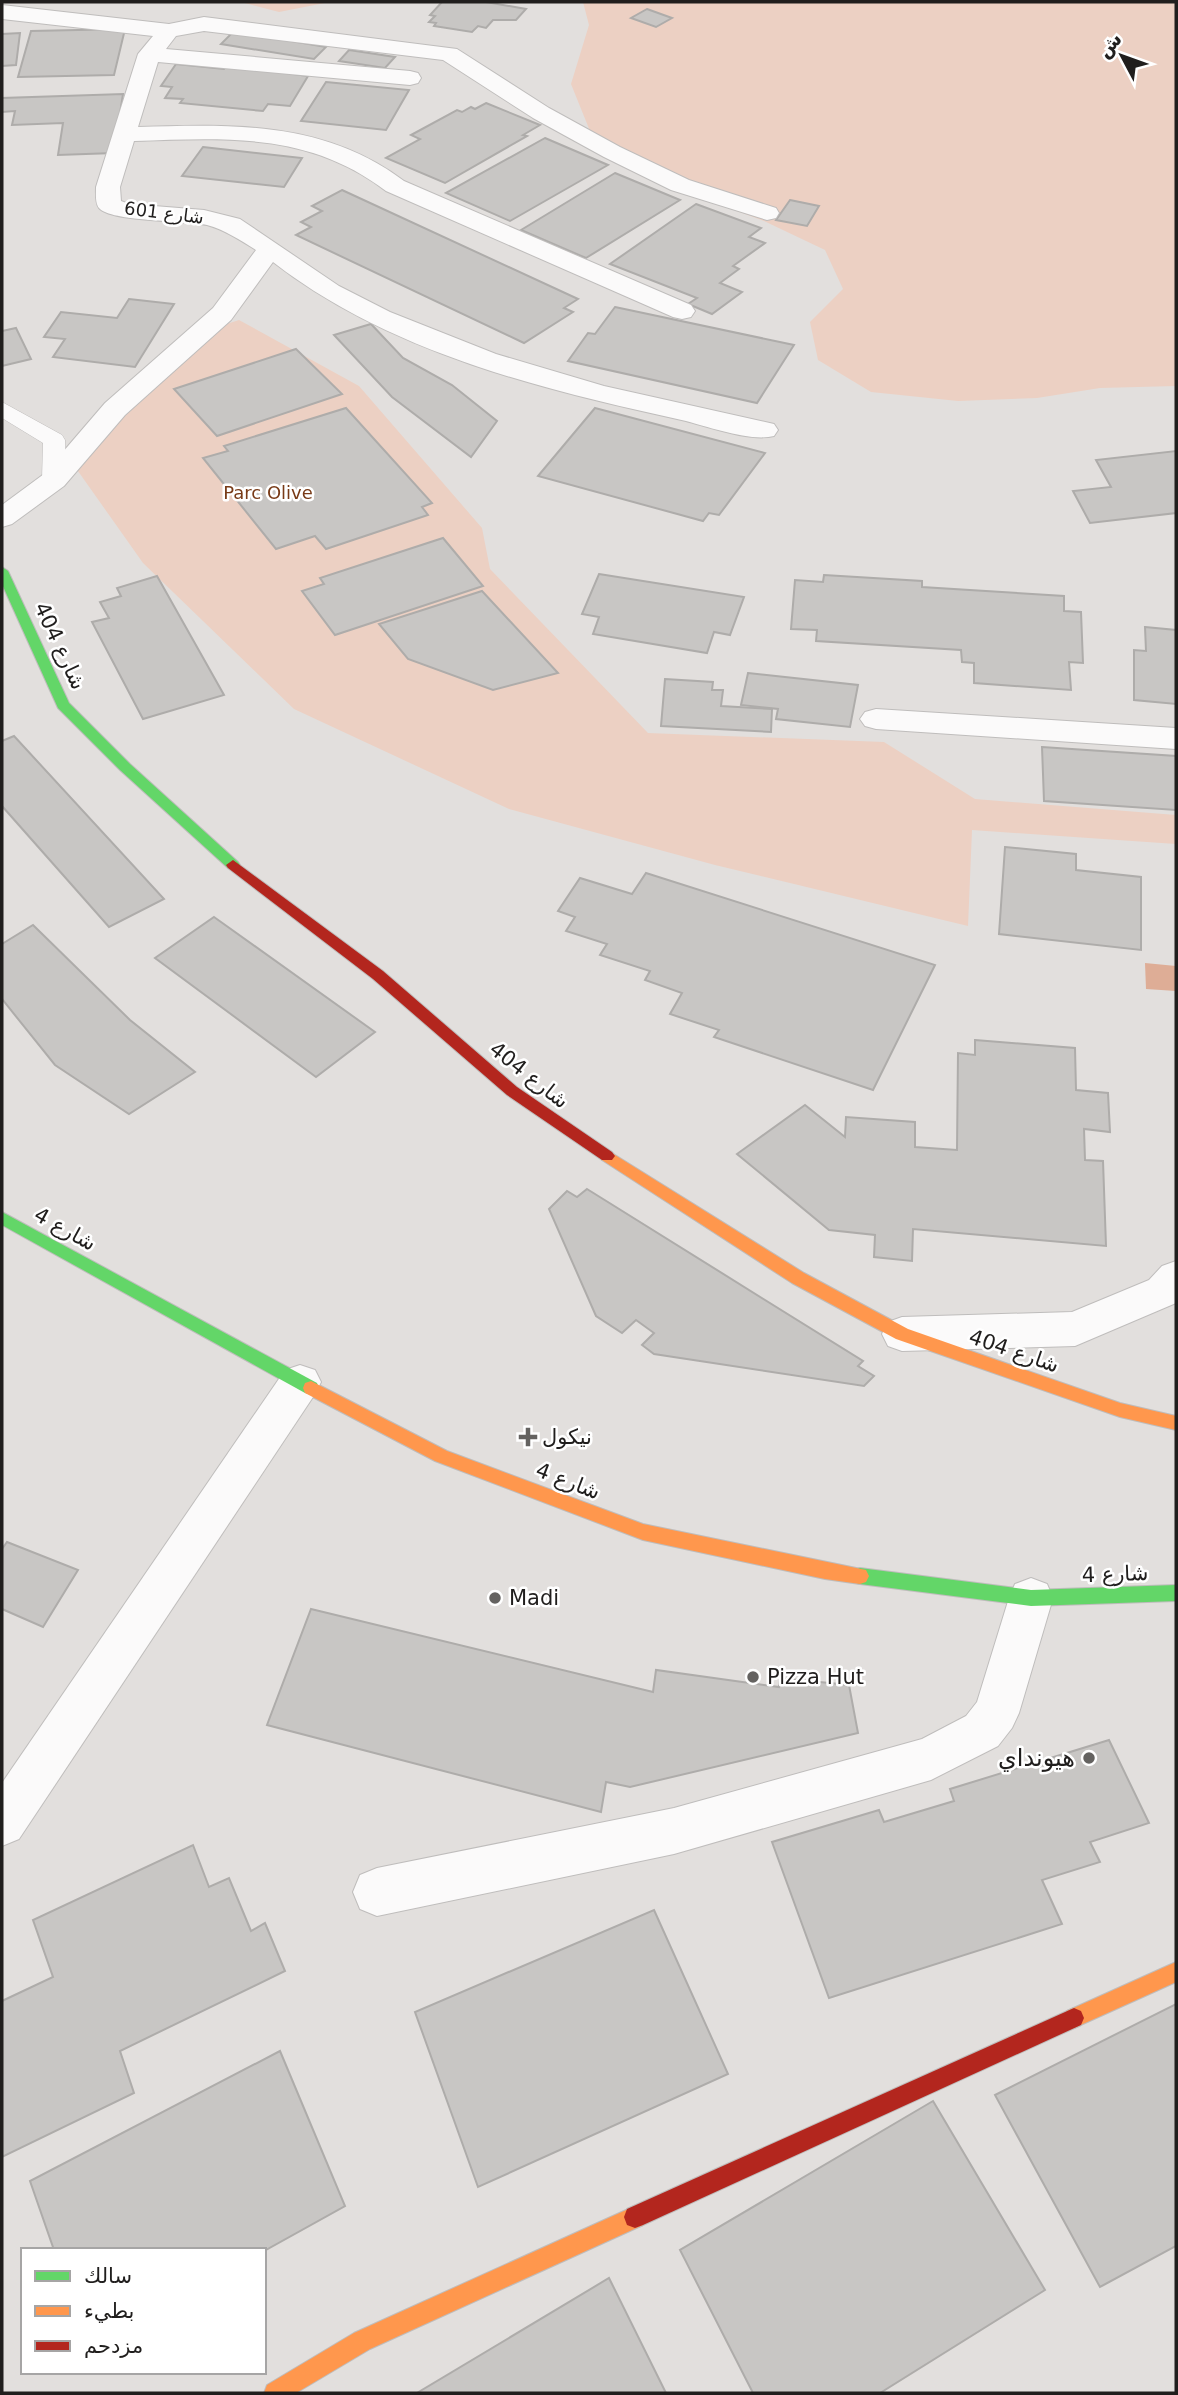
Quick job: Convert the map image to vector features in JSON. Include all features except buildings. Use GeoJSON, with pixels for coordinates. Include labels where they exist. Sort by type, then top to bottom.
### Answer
{"type":"FeatureCollection","features":[{"type":"Feature","properties":{"kind":"street"},"geometry":{"type":"LineString","coordinates":[[2,12],[169,31],[204,24],[449,54],[541,113],[612,152],[680,185],[767,213]]}},
{"type":"Feature","properties":{"kind":"street","name":"شارع 601"},"geometry":{"type":"LineString","coordinates":[[169,31],[149,54],[108,187],[109,205],[127,211],[204,217],[231,224],[270,248]]}},
{"type":"Feature","properties":{"kind":"street"},"geometry":{"type":"LineString","coordinates":[[149,54],[410,78]]}},
{"type":"Feature","properties":{"kind":"street"},"geometry":{"type":"LineString","coordinates":[[126,134],[251,133],[309,144],[356,159],[396,186],[682,311]]}},
{"type":"Feature","properties":{"kind":"street"},"geometry":{"type":"LineString","coordinates":[[2,518],[54,480],[115,409],[222,314],[270,248],[330,291],[440,343],[530,374],[630,402],[764,430]]}},
{"type":"Feature","properties":{"kind":"street","name":"شارع 404"},"geometry":{"type":"LineString","coordinates":[[2,570],[64,705],[125,767],[249,880],[378,975],[512,1091],[545,1116],[798,1278],[902,1334],[1120,1409],[1176,1423]]}},
{"type":"Feature","properties":{"kind":"street"},"geometry":{"type":"LineString","coordinates":[[876,719],[1176,739]]}},
{"type":"Feature","properties":{"kind":"street","name":"شارع 4"},"geometry":{"type":"LineString","coordinates":[[2,1218],[300,1382],[441,1455],[643,1532],[825,1571],[1031,1598],[1176,1593]]}},
{"type":"Feature","properties":{"kind":"street"},"geometry":{"type":"LineString","coordinates":[[902,1334],[1075,1329],[1163,1291],[1176,1277]]}},
{"type":"Feature","properties":{"kind":"street"},"geometry":{"type":"LineString","coordinates":[[2,1822],[300,1382]]}},
{"type":"Feature","properties":{"kind":"street"},"geometry":{"type":"LineString","coordinates":[[377,1892],[674,1831],[931,1758],[982,1731],[996,1713],[1031,1598]]}},
{"type":"Feature","properties":{"kind":"street"},"geometry":{"type":"LineString","coordinates":[[275,2393],[362,2341],[1176,1972]]}},
{"type":"Feature","properties":{"kind":"lane"},"geometry":{"type":"LineString","coordinates":[[2,409],[54,440],[54,480]]}},
{"type":"Feature","properties":{"kind":"green space"},"geometry":{"type":"Polygon","coordinates":[[[241,2],[330,2],[279,12],[241,2]]]}},
{"type":"Feature","properties":{"kind":"green space"},"geometry":{"type":"Polygon","coordinates":[[[583,2],[1176,2],[1176,386],[1100,388],[1037,398],[958,401],[871,392],[818,360],[810,322],[843,289],[825,250],[764,221],[699,197],[596,146],[571,84],[589,25],[583,2]]]}},
{"type":"Feature","properties":{"kind":"green space","name":"Parc Olive"},"geometry":{"type":"Polygon","coordinates":[[[239,320],[359,386],[482,528],[490,569],[648,733],[884,742],[975,799],[1176,815],[1176,844],[972,830],[968,926],[715,865],[509,809],[294,709],[143,563],[73,464],[193,335],[239,320]]]}},
{"type":"Feature","properties":{"kind":"shaded area"},"geometry":{"type":"Polygon","coordinates":[[[1145,963],[1176,966],[1176,991],[1146,989],[1145,963]]]}},
{"type":"Feature","properties":{"kind":"traffic: fast"},"geometry":{"type":"LineString","coordinates":[[2,571],[63,705],[125,767],[233,865]]}},
{"type":"Feature","properties":{"kind":"traffic: fast"},"geometry":{"type":"LineString","coordinates":[[2,1218],[311,1388]]}},
{"type":"Feature","properties":{"kind":"traffic: fast"},"geometry":{"type":"LineString","coordinates":[[860,1576],[1031,1598],[1176,1593]]}},
{"type":"Feature","properties":{"kind":"traffic: slow"},"geometry":{"type":"LineString","coordinates":[[607,1156],[798,1278],[902,1334],[1120,1410],[1176,1423]]}},
{"type":"Feature","properties":{"kind":"traffic: slow"},"geometry":{"type":"LineString","coordinates":[[311,1388],[441,1456],[643,1532],[860,1576]]}},
{"type":"Feature","properties":{"kind":"traffic: slow"},"geometry":{"type":"LineString","coordinates":[[1074,2018],[1176,1972]]}},
{"type":"Feature","properties":{"kind":"traffic: slow"},"geometry":{"type":"LineString","coordinates":[[275,2393],[362,2341],[635,2217]]}},
{"type":"Feature","properties":{"kind":"traffic: jam"},"geometry":{"type":"LineString","coordinates":[[233,865],[378,975],[512,1091],[607,1156]]}},
{"type":"Feature","properties":{"kind":"traffic: jam"},"geometry":{"type":"LineString","coordinates":[[635,2217],[1074,2018]]}},
{"type":"Feature","properties":{"kind":"place","name":"نيكول"},"geometry":{"type":"Point","coordinates":[528,1437]}},
{"type":"Feature","properties":{"kind":"place","name":"Madi"},"geometry":{"type":"Point","coordinates":[495,1598]}},
{"type":"Feature","properties":{"kind":"place","name":"Pizza Hut"},"geometry":{"type":"Point","coordinates":[753,1677]}},
{"type":"Feature","properties":{"kind":"place","name":"هيونداي"},"geometry":{"type":"Point","coordinates":[1089,1758]}}]}
